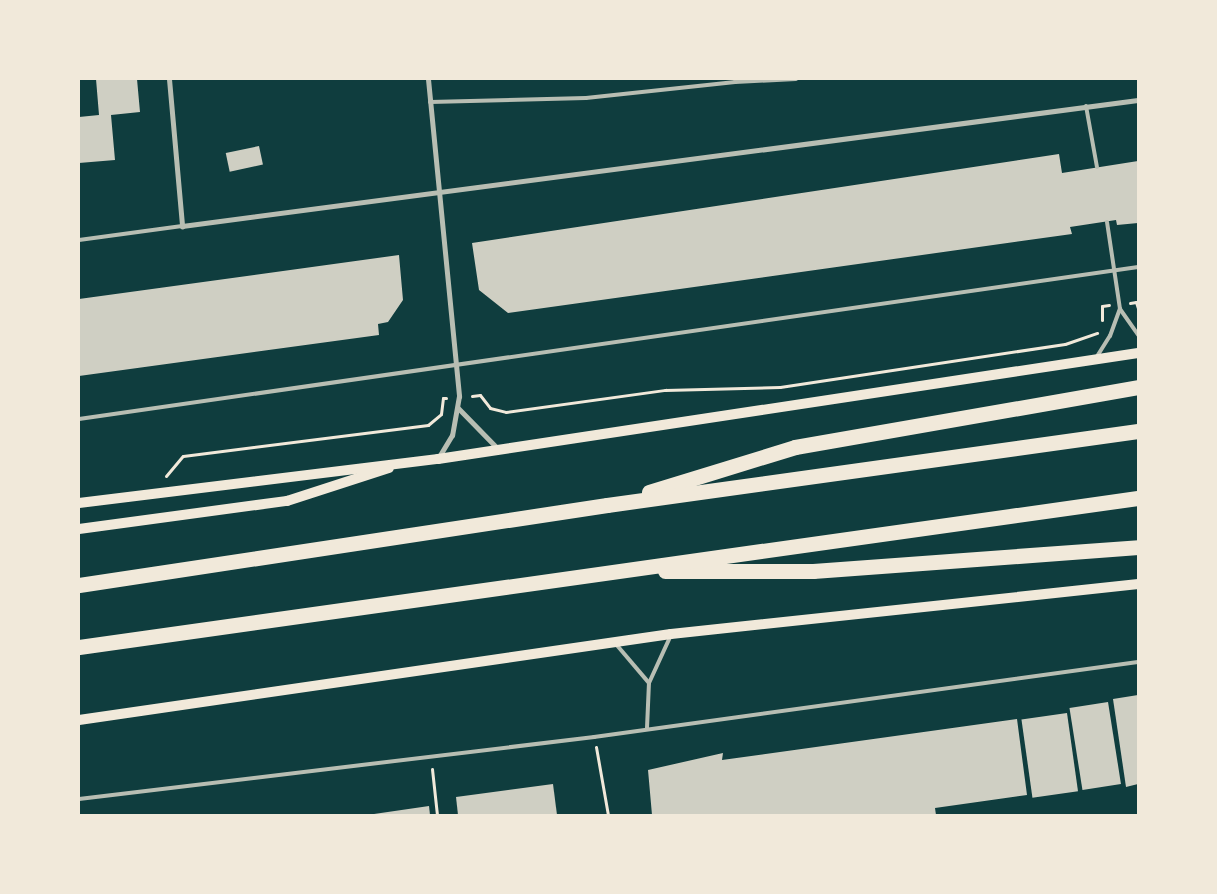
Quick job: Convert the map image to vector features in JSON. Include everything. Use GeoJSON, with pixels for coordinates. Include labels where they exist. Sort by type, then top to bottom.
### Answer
{"type":"FeatureCollection","features":[{"type":"Feature","properties":{"kind":"highway"},"geometry":{"type":"LineString","coordinates":[[607,505],[795,447],[1138,387]]}},
{"type":"Feature","properties":{"kind":"highway"},"geometry":{"type":"LineString","coordinates":[[79,585],[607,505],[1138,431]]}},
{"type":"Feature","properties":{"kind":"highway"},"geometry":{"type":"LineString","coordinates":[[79,647],[608,571],[1138,498]]}},
{"type":"Feature","properties":{"kind":"highway"},"geometry":{"type":"LineString","coordinates":[[608,571],[813,571],[1138,547]]}},
{"type":"Feature","properties":{"kind":"main road"},"geometry":{"type":"LineString","coordinates":[[79,503],[152,492],[438,459],[1138,353]]}},
{"type":"Feature","properties":{"kind":"main road"},"geometry":{"type":"LineString","coordinates":[[79,529],[288,501],[358,480],[402,462]]}},
{"type":"Feature","properties":{"kind":"main road"},"geometry":{"type":"LineString","coordinates":[[80,720],[671,634],[1138,584]]}},
{"type":"Feature","properties":{"kind":"street"},"geometry":{"type":"LineString","coordinates":[[169,79],[182,226],[436,191],[1138,100]]}},
{"type":"Feature","properties":{"kind":"street"},"geometry":{"type":"LineString","coordinates":[[428,79],[436,191],[459,396],[452,435],[438,459]]}},
{"type":"Feature","properties":{"kind":"street"},"geometry":{"type":"LineString","coordinates":[[458,408],[499,450]]}},
{"type":"Feature","properties":{"kind":"lane"},"geometry":{"type":"LineString","coordinates":[[430,102],[586,98],[736,80],[796,79]]}},
{"type":"Feature","properties":{"kind":"lane"},"geometry":{"type":"LineString","coordinates":[[1086,106],[1097,167]]}},
{"type":"Feature","properties":{"kind":"lane"},"geometry":{"type":"LineString","coordinates":[[1095,360],[1110,336],[1120,309],[1116,270],[1107,222]]}},
{"type":"Feature","properties":{"kind":"lane"},"geometry":{"type":"LineString","coordinates":[[79,240],[182,226]]}},
{"type":"Feature","properties":{"kind":"lane"},"geometry":{"type":"LineString","coordinates":[[79,418],[1138,267]]}},
{"type":"Feature","properties":{"kind":"lane"},"geometry":{"type":"LineString","coordinates":[[1120,309],[1138,335]]}},
{"type":"Feature","properties":{"kind":"lane"},"geometry":{"type":"LineString","coordinates":[[647,728],[649,683],[671,634]]}},
{"type":"Feature","properties":{"kind":"lane"},"geometry":{"type":"LineString","coordinates":[[614,642],[649,683]]}},
{"type":"Feature","properties":{"kind":"lane"},"geometry":{"type":"LineString","coordinates":[[79,798],[594,737],[647,728],[1138,662]]}},
{"type":"Feature","properties":{"kind":"path"},"geometry":{"type":"LineString","coordinates":[[152,492],[183,456],[428,424],[441,414],[443,398],[480,395],[490,408],[506,412],[664,390],[780,387],[1080,341],[1097,332],[1102,324],[1102,306],[1136,302],[1138,308]]}},
{"type":"Feature","properties":{"kind":"path"},"geometry":{"type":"LineString","coordinates":[[594,737],[608,815]]}},
{"type":"Feature","properties":{"kind":"path"},"geometry":{"type":"LineString","coordinates":[[430,756],[437,815]]}},
{"type":"Feature","properties":{"kind":"building"},"geometry":{"type":"Polygon","coordinates":[[[96,79],[137,79],[140,112],[111,115],[115,160],[79,163],[79,117],[99,115],[96,79]]]}},
{"type":"Feature","properties":{"kind":"building"},"geometry":{"type":"Polygon","coordinates":[[[259,146],[263,165],[230,172],[226,153],[259,146]]]}},
{"type":"Feature","properties":{"kind":"building"},"geometry":{"type":"Polygon","coordinates":[[[1059,154],[1062,173],[1138,161],[1138,223],[1117,225],[1116,220],[1070,227],[1072,234],[508,313],[479,290],[472,243],[1059,154]]]}},
{"type":"Feature","properties":{"kind":"building"},"geometry":{"type":"Polygon","coordinates":[[[399,255],[403,300],[388,322],[378,324],[379,335],[79,376],[79,299],[399,255]]]}},
{"type":"Feature","properties":{"kind":"building"},"geometry":{"type":"Polygon","coordinates":[[[1138,695],[1138,784],[1126,787],[1113,699],[1138,695]]]}},
{"type":"Feature","properties":{"kind":"building"},"geometry":{"type":"Polygon","coordinates":[[[1108,702],[1121,784],[1082,790],[1069,708],[1108,702]]]}},
{"type":"Feature","properties":{"kind":"building"},"geometry":{"type":"Polygon","coordinates":[[[1067,713],[1078,791],[1032,798],[1021,719],[1067,713]]]}},
{"type":"Feature","properties":{"kind":"building"},"geometry":{"type":"Polygon","coordinates":[[[1017,719],[1027,795],[935,808],[936,815],[652,815],[648,770],[723,753],[722,760],[1017,719]]]}},
{"type":"Feature","properties":{"kind":"building"},"geometry":{"type":"Polygon","coordinates":[[[553,784],[557,815],[458,815],[456,797],[553,784]]]}},
{"type":"Feature","properties":{"kind":"building"},"geometry":{"type":"Polygon","coordinates":[[[429,806],[430,815],[374,815],[374,814],[429,806]]]}}]}
